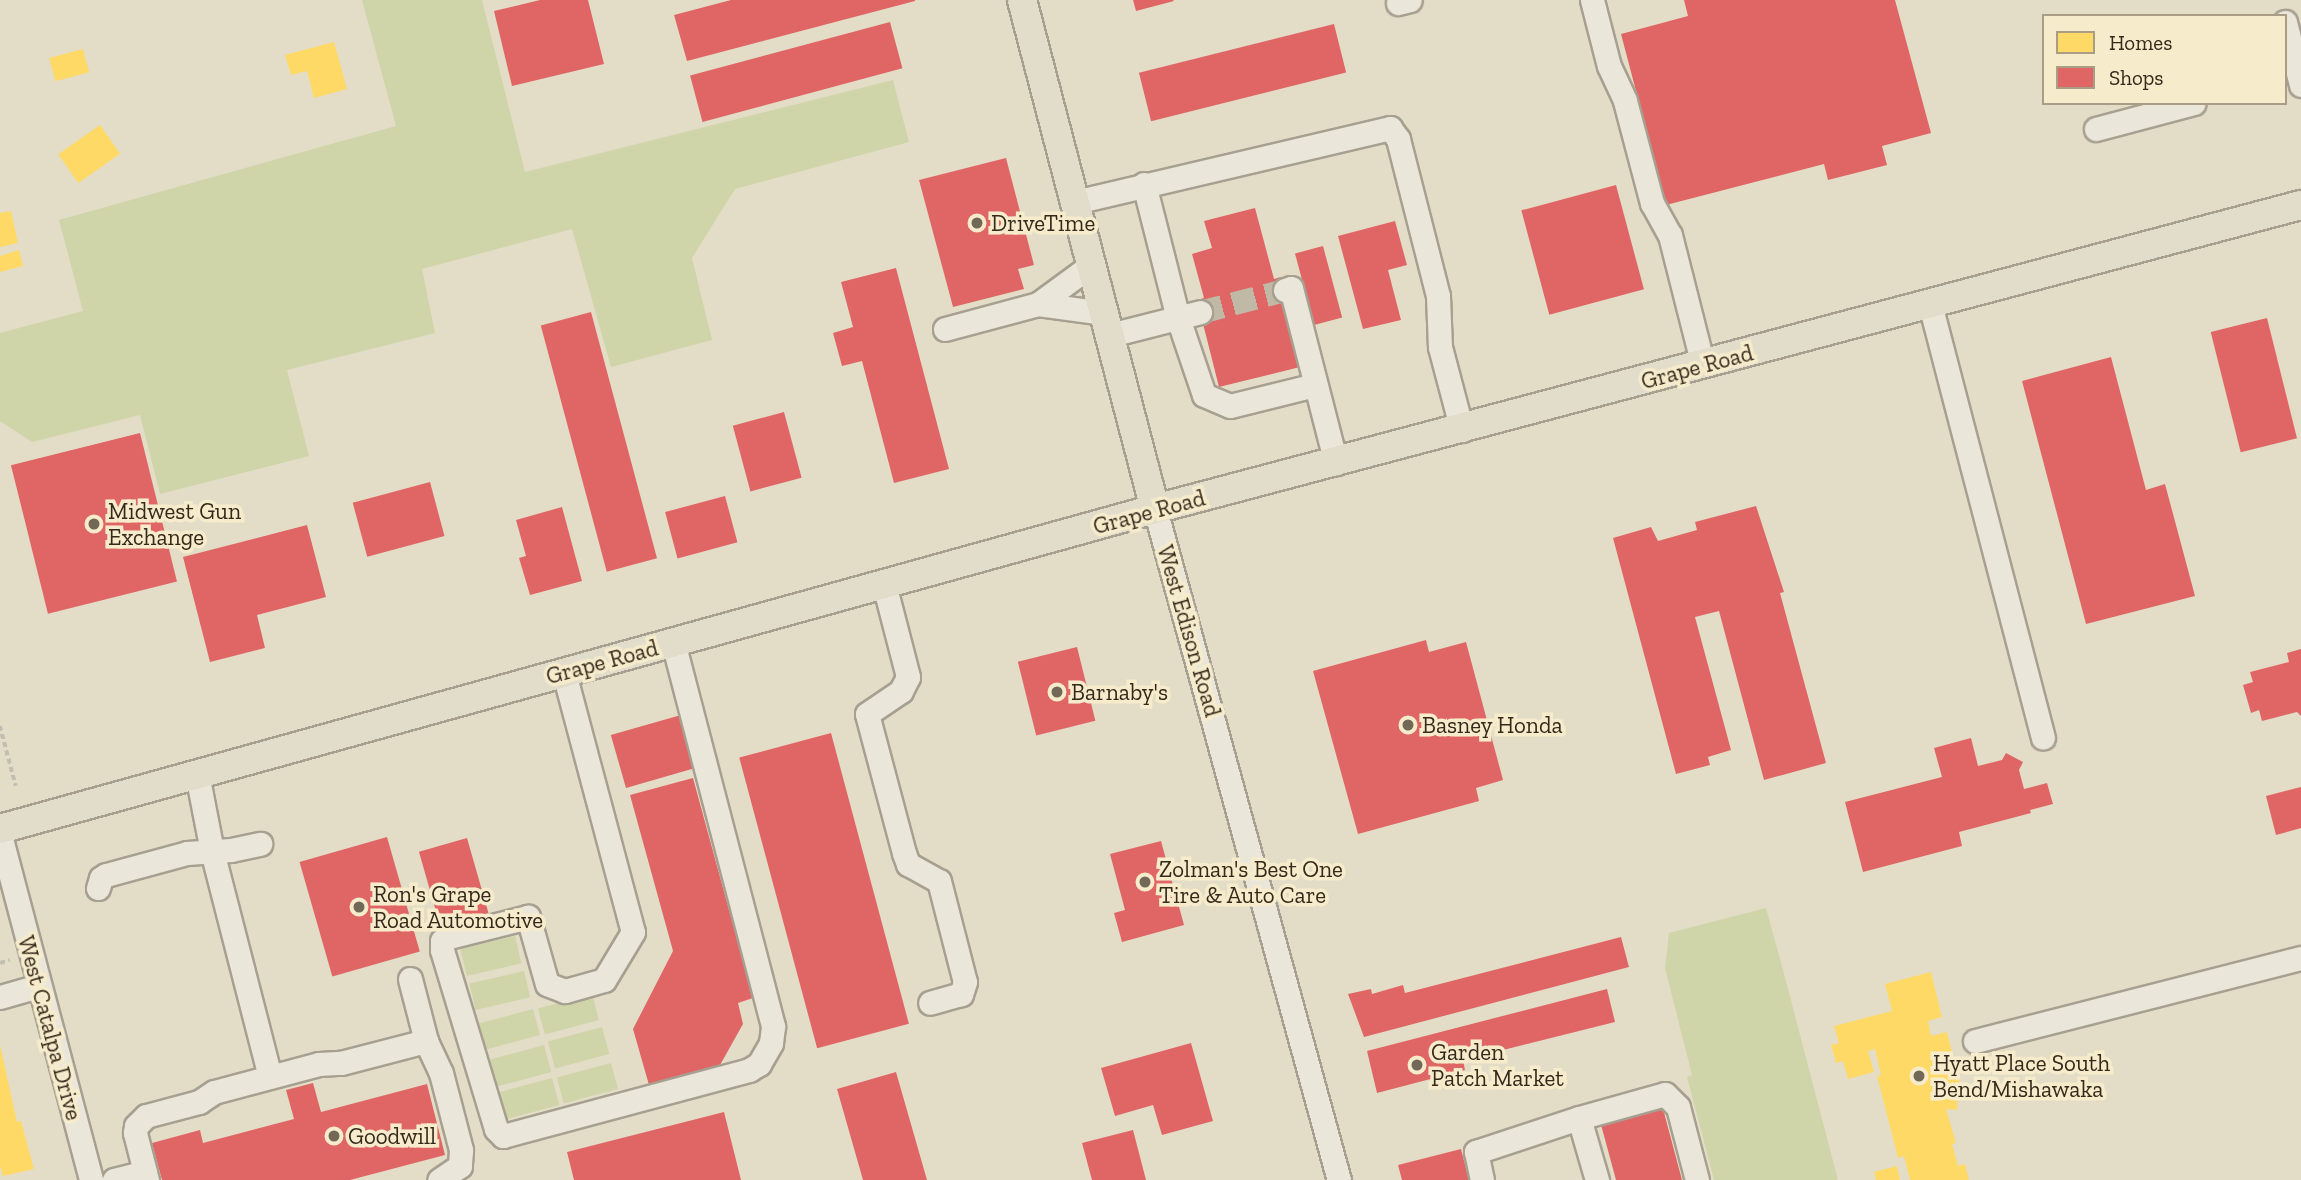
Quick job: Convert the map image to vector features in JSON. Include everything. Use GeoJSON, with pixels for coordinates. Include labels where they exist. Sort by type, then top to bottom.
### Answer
{"type":"FeatureCollection","features":[{"type":"Feature","properties":{"kind":"main road","name":"West Edison Road"},"geometry":{"type":"LineString","coordinates":[[1022,0],[1155,509]]}},
{"type":"Feature","properties":{"kind":"main road","name":"Grape Road"},"geometry":{"type":"LineString","coordinates":[[0,829],[1155,509],[1462,430],[2301,205]]}},
{"type":"Feature","properties":{"kind":"street"},"geometry":{"type":"LineString","coordinates":[[1592,0],[1609,66],[1625,101],[1652,202],[1670,235],[1703,365]]}},
{"type":"Feature","properties":{"kind":"street"},"geometry":{"type":"LineString","coordinates":[[2287,32],[2296,79]]}},
{"type":"Feature","properties":{"kind":"street"},"geometry":{"type":"LineString","coordinates":[[2095,129],[2186,105]]}},
{"type":"Feature","properties":{"kind":"street"},"geometry":{"type":"LineString","coordinates":[[1075,202],[1144,184],[1188,178],[1390,128],[1398,139],[1438,296],[1440,347],[1462,430]]}},
{"type":"Feature","properties":{"kind":"street"},"geometry":{"type":"LineString","coordinates":[[1144,184],[1189,315],[1204,395],[1230,407],[1315,385]]}},
{"type":"Feature","properties":{"kind":"street"},"geometry":{"type":"LineString","coordinates":[[945,329],[1038,304],[1091,265]]}},
{"type":"Feature","properties":{"kind":"street"},"geometry":{"type":"LineString","coordinates":[[1285,290],[1291,288],[1336,463]]}},
{"type":"Feature","properties":{"kind":"street"},"geometry":{"type":"LineString","coordinates":[[1038,304],[1107,324],[1189,315]]}},
{"type":"Feature","properties":{"kind":"street"},"geometry":{"type":"LineString","coordinates":[[1930,304],[2043,738]]}},
{"type":"Feature","properties":{"kind":"street","name":"West Edison Road"},"geometry":{"type":"LineString","coordinates":[[1155,509],[1339,1180]]}},
{"type":"Feature","properties":{"kind":"street"},"geometry":{"type":"LineString","coordinates":[[884,584],[908,677],[901,691],[867,714],[908,864],[939,881],[965,982],[961,994],[930,1003]]}},
{"type":"Feature","properties":{"kind":"street"},"geometry":{"type":"LineString","coordinates":[[564,673],[632,932],[604,980],[565,991],[547,984],[528,917],[449,937],[442,945],[499,1134],[508,1135],[736,1074],[759,1064],[774,1035],[673,643]]}},
{"type":"Feature","properties":{"kind":"street"},"geometry":{"type":"LineString","coordinates":[[197,774],[212,851],[270,1077]]}},
{"type":"Feature","properties":{"kind":"street","name":"West Catalpa Drive"},"geometry":{"type":"LineString","coordinates":[[0,835],[91,1180]]}},
{"type":"Feature","properties":{"kind":"street"},"geometry":{"type":"LineString","coordinates":[[98,888],[101,878],[106,875],[187,853],[260,844]]}},
{"type":"Feature","properties":{"kind":"street"},"geometry":{"type":"LineString","coordinates":[[1975,1041],[2301,958]]}},
{"type":"Feature","properties":{"kind":"street"},"geometry":{"type":"LineString","coordinates":[[410,979],[426,1041],[441,1073],[462,1159],[454,1172],[439,1180]]}},
{"type":"Feature","properties":{"kind":"street"},"geometry":{"type":"LineString","coordinates":[[0,997],[38,986]]}},
{"type":"Feature","properties":{"kind":"street"},"geometry":{"type":"LineString","coordinates":[[114,1180],[146,1176],[135,1133],[136,1126],[146,1116],[199,1102],[214,1092],[318,1064],[341,1063],[426,1041]]}},
{"type":"Feature","properties":{"kind":"street"},"geometry":{"type":"LineString","coordinates":[[1482,1180],[1476,1152],[1579,1118],[1665,1094],[1678,1107],[1697,1180]]}},
{"type":"Feature","properties":{"kind":"street"},"geometry":{"type":"LineString","coordinates":[[1579,1118],[1597,1180]]}},
{"type":"Feature","properties":{"kind":"path"},"geometry":{"type":"LineString","coordinates":[[0,726],[16,786]]}},
{"type":"Feature","properties":{"kind":"path"},"geometry":{"type":"LineString","coordinates":[[0,962],[10,960]]}},
{"type":"Feature","properties":{"kind":"green space"},"geometry":{"type":"Polygon","coordinates":[[[362,0],[482,0],[525,172],[893,80],[909,142],[735,189],[692,258],[712,340],[611,367],[572,229],[422,269],[435,333],[287,370],[309,456],[160,494],[140,415],[32,442],[0,421],[0,333],[83,311],[59,220],[396,126],[362,0]]]}},
{"type":"Feature","properties":{"kind":"green space"},"geometry":{"type":"Polygon","coordinates":[[[1766,908],[1838,1180],[1714,1180],[1687,1077],[1692,1075],[1665,968],[1669,933],[1766,908]]]}},
{"type":"Feature","properties":{"kind":"green space"},"geometry":{"type":"Polygon","coordinates":[[[515,936],[521,963],[467,976],[460,949],[515,936]]]}},
{"type":"Feature","properties":{"kind":"green space"},"geometry":{"type":"Polygon","coordinates":[[[524,971],[530,997],[476,1010],[469,984],[524,971]]]}},
{"type":"Feature","properties":{"kind":"green space"},"geometry":{"type":"Polygon","coordinates":[[[592,994],[599,1020],[545,1035],[538,1008],[592,994]]]}},
{"type":"Feature","properties":{"kind":"green space"},"geometry":{"type":"Polygon","coordinates":[[[533,1009],[540,1035],[486,1050],[479,1023],[533,1009]]]}},
{"type":"Feature","properties":{"kind":"green space"},"geometry":{"type":"Polygon","coordinates":[[[602,1027],[609,1054],[555,1069],[548,1041],[602,1027]]]}},
{"type":"Feature","properties":{"kind":"green space"},"geometry":{"type":"Polygon","coordinates":[[[544,1045],[551,1072],[497,1087],[490,1059],[544,1045]]]}},
{"type":"Feature","properties":{"kind":"green space"},"geometry":{"type":"Polygon","coordinates":[[[611,1063],[618,1089],[564,1104],[557,1077],[611,1063]]]}},
{"type":"Feature","properties":{"kind":"green space"},"geometry":{"type":"Polygon","coordinates":[[[552,1078],[559,1105],[506,1119],[499,1092],[552,1078]]]}},
{"type":"Feature","properties":{"kind":"building: Homes"},"geometry":{"type":"Polygon","coordinates":[[[334,42],[347,89],[314,98],[307,71],[291,75],[285,55],[334,42]]]}},
{"type":"Feature","properties":{"kind":"building: Homes"},"geometry":{"type":"Polygon","coordinates":[[[83,49],[89,72],[55,81],[49,58],[83,49]]]}},
{"type":"Feature","properties":{"kind":"building: Homes"},"geometry":{"type":"Polygon","coordinates":[[[100,125],[120,154],[78,183],[58,154],[100,125]]]}},
{"type":"Feature","properties":{"kind":"building: Homes"},"geometry":{"type":"Polygon","coordinates":[[[11,211],[18,243],[0,247],[0,213],[11,211]]]}},
{"type":"Feature","properties":{"kind":"building: Homes"},"geometry":{"type":"Polygon","coordinates":[[[19,250],[23,266],[0,272],[0,256],[19,250]]]}},
{"type":"Feature","properties":{"kind":"building: Homes","name":"Hyatt Place South Bend/Mishawaka"},"geometry":{"type":"Polygon","coordinates":[[[1931,972],[1942,1017],[1928,1021],[1931,1036],[1947,1032],[1957,1072],[1960,1072],[1957,1110],[1946,1109],[1956,1143],[1952,1144],[1958,1166],[1965,1164],[1969,1180],[1910,1180],[1904,1156],[1898,1158],[1877,1076],[1881,1075],[1875,1049],[1868,1051],[1874,1072],[1848,1079],[1843,1061],[1836,1063],[1831,1045],[1839,1043],[1834,1026],[1892,1011],[1885,984],[1931,972]]]}},
{"type":"Feature","properties":{"kind":"building: Homes"},"geometry":{"type":"Polygon","coordinates":[[[0,1045],[17,1122],[21,1121],[34,1169],[3,1176],[0,1166],[0,1045]]]}},
{"type":"Feature","properties":{"kind":"building: Homes"},"geometry":{"type":"Polygon","coordinates":[[[1897,1166],[1900,1180],[1876,1180],[1874,1172],[1897,1166]]]}},
{"type":"Feature","properties":{"kind":"building: Shops"},"geometry":{"type":"Polygon","coordinates":[[[540,0],[588,0],[604,64],[512,86],[494,11],[540,0]]]}},
{"type":"Feature","properties":{"kind":"building: Shops"},"geometry":{"type":"Polygon","coordinates":[[[731,0],[915,1],[687,61],[674,15],[731,0]]]}},
{"type":"Feature","properties":{"kind":"building: Shops"},"geometry":{"type":"Polygon","coordinates":[[[1133,0],[1173,0],[1174,1],[1136,11],[1133,0]]]}},
{"type":"Feature","properties":{"kind":"building: Shops"},"geometry":{"type":"Polygon","coordinates":[[[1684,0],[1895,0],[1931,133],[1882,146],[1887,165],[1828,180],[1824,164],[1666,205],[1621,34],[1688,16],[1684,0]]]}},
{"type":"Feature","properties":{"kind":"building: Shops"},"geometry":{"type":"Polygon","coordinates":[[[890,22],[902,68],[702,122],[690,76],[890,22]]]}},
{"type":"Feature","properties":{"kind":"building: Shops"},"geometry":{"type":"Polygon","coordinates":[[[1334,24],[1346,73],[1151,121],[1139,73],[1334,24]]]}},
{"type":"Feature","properties":{"kind":"building: Shops","name":"DriveTime"},"geometry":{"type":"Polygon","coordinates":[[[1006,158],[1034,265],[1018,269],[1024,289],[953,307],[919,180],[1006,158]]]}},
{"type":"Feature","properties":{"kind":"building: Shops"},"geometry":{"type":"Polygon","coordinates":[[[1616,185],[1644,289],[1549,315],[1521,210],[1616,185]]]}},
{"type":"Feature","properties":{"kind":"building: Shops"},"geometry":{"type":"Polygon","coordinates":[[[1255,208],[1274,279],[1281,277],[1304,366],[1219,387],[1197,300],[1204,298],[1192,254],[1212,248],[1204,221],[1255,208]]]}},
{"type":"Feature","properties":{"kind":"building: Shops"},"geometry":{"type":"Polygon","coordinates":[[[1395,221],[1407,265],[1388,270],[1401,320],[1363,329],[1338,236],[1395,221]]]}},
{"type":"Feature","properties":{"kind":"building: Shops"},"geometry":{"type":"Polygon","coordinates":[[[1323,246],[1342,317],[1314,325],[1295,254],[1323,246]]]}},
{"type":"Feature","properties":{"kind":"building: Shops"},"geometry":{"type":"Polygon","coordinates":[[[896,268],[949,469],[894,483],[862,361],[842,366],[833,333],[853,327],[841,282],[896,268]]]}},
{"type":"Feature","properties":{"kind":"building: Shops"},"geometry":{"type":"Polygon","coordinates":[[[591,312],[657,558],[607,572],[541,325],[591,312]]]}},
{"type":"Feature","properties":{"kind":"building: Shops"},"geometry":{"type":"Polygon","coordinates":[[[2267,318],[2297,438],[2241,452],[2211,332],[2267,318]]]}},
{"type":"Feature","properties":{"kind":"building: Shops"},"geometry":{"type":"Polygon","coordinates":[[[2111,357],[2146,490],[2165,484],[2195,596],[2086,624],[2022,381],[2111,357]]]}},
{"type":"Feature","properties":{"kind":"building: Shops"},"geometry":{"type":"Polygon","coordinates":[[[784,412],[802,478],[750,491],[733,426],[784,412]]]}},
{"type":"Feature","properties":{"kind":"building: Shops","name":"Midwest Gun Exchange"},"geometry":{"type":"Polygon","coordinates":[[[140,433],[177,581],[48,614],[11,465],[140,433]]]}},
{"type":"Feature","properties":{"kind":"building: Shops"},"geometry":{"type":"Polygon","coordinates":[[[430,482],[444,536],[367,557],[353,503],[430,482]]]}},
{"type":"Feature","properties":{"kind":"building: Shops"},"geometry":{"type":"Polygon","coordinates":[[[725,496],[737,542],[678,558],[665,512],[725,496]]]}},
{"type":"Feature","properties":{"kind":"building: Shops"},"geometry":{"type":"Polygon","coordinates":[[[1756,506],[1784,592],[1780,593],[1826,763],[1764,780],[1719,611],[1695,617],[1731,750],[1708,757],[1710,765],[1676,774],[1613,538],[1651,527],[1658,541],[1697,530],[1695,522],[1756,506]]]}},
{"type":"Feature","properties":{"kind":"building: Shops"},"geometry":{"type":"Polygon","coordinates":[[[562,507],[582,581],[530,595],[519,558],[526,556],[516,520],[562,507]]]}},
{"type":"Feature","properties":{"kind":"building: Shops"},"geometry":{"type":"Polygon","coordinates":[[[307,525],[326,597],[257,615],[265,648],[210,662],[183,557],[307,525]]]}},
{"type":"Feature","properties":{"kind":"building: Shops","name":"Basney Honda"},"geometry":{"type":"Polygon","coordinates":[[[1426,640],[1429,652],[1466,642],[1503,780],[1476,788],[1479,801],[1358,834],[1313,671],[1426,640]]]}},
{"type":"Feature","properties":{"kind":"building: Shops","name":"Barnaby's"},"geometry":{"type":"Polygon","coordinates":[[[1077,647],[1095,721],[1036,735],[1018,662],[1077,647]]]}},
{"type":"Feature","properties":{"kind":"building: Shops"},"geometry":{"type":"Polygon","coordinates":[[[2301,649],[2301,716],[2297,712],[2262,721],[2259,710],[2251,713],[2243,685],[2253,682],[2250,672],[2289,662],[2287,653],[2301,649]]]}},
{"type":"Feature","properties":{"kind":"building: Shops"},"geometry":{"type":"Polygon","coordinates":[[[681,715],[696,768],[626,788],[611,735],[681,715]]]}},
{"type":"Feature","properties":{"kind":"building: Shops"},"geometry":{"type":"Polygon","coordinates":[[[831,733],[909,1024],[817,1048],[739,758],[831,733]]]}},
{"type":"Feature","properties":{"kind":"building: Shops"},"geometry":{"type":"Polygon","coordinates":[[[1971,738],[1978,766],[2002,760],[2006,753],[2023,762],[2019,770],[2024,789],[2047,783],[2053,804],[2030,810],[2031,813],[1959,832],[1962,846],[1863,872],[1845,802],[1942,777],[1934,748],[1971,738]]]}},
{"type":"Feature","properties":{"kind":"building: Shops"},"geometry":{"type":"Polygon","coordinates":[[[693,778],[753,998],[738,1003],[743,1024],[715,1074],[651,1092],[633,1029],[673,951],[630,795],[693,778]]]}},
{"type":"Feature","properties":{"kind":"building: Shops"},"geometry":{"type":"Polygon","coordinates":[[[2301,787],[2301,828],[2276,835],[2266,796],[2301,787]]]}},
{"type":"Feature","properties":{"kind":"building: Shops","name":"Ron's Grape Road Automotive"},"geometry":{"type":"Polygon","coordinates":[[[387,837],[420,951],[332,976],[300,862],[387,837]]]}},
{"type":"Feature","properties":{"kind":"building: Shops"},"geometry":{"type":"Polygon","coordinates":[[[467,838],[488,913],[440,927],[419,852],[467,838]]]}},
{"type":"Feature","properties":{"kind":"building: Shops","name":"Zolman's Best One Tire & Auto Care"},"geometry":{"type":"Polygon","coordinates":[[[1161,841],[1184,925],[1122,942],[1114,913],[1125,910],[1110,854],[1161,841]]]}},
{"type":"Feature","properties":{"kind":"building: Shops"},"geometry":{"type":"Polygon","coordinates":[[[1621,937],[1629,967],[1364,1037],[1348,994],[1371,989],[1372,994],[1403,985],[1405,993],[1621,937]]]}},
{"type":"Feature","properties":{"kind":"building: Shops"},"geometry":{"type":"Polygon","coordinates":[[[1607,989],[1615,1022],[1463,1060],[1465,1070],[1377,1093],[1367,1051],[1607,989]]]}},
{"type":"Feature","properties":{"kind":"building: Shops"},"geometry":{"type":"Polygon","coordinates":[[[1191,1043],[1213,1121],[1162,1135],[1153,1105],[1115,1116],[1101,1068],[1191,1043]]]}},
{"type":"Feature","properties":{"kind":"building: Shops"},"geometry":{"type":"Polygon","coordinates":[[[896,1072],[927,1180],[863,1180],[837,1089],[896,1072]]]}},
{"type":"Feature","properties":{"kind":"building: Shops","name":"Goodwill"},"geometry":{"type":"Polygon","coordinates":[[[313,1083],[321,1112],[427,1084],[445,1155],[350,1180],[162,1180],[152,1143],[200,1130],[203,1143],[294,1119],[286,1090],[313,1083]]]}},
{"type":"Feature","properties":{"kind":"building: Shops"},"geometry":{"type":"Polygon","coordinates":[[[1662,1105],[1682,1180],[1616,1180],[1600,1121],[1662,1105]]]}},
{"type":"Feature","properties":{"kind":"building: Shops"},"geometry":{"type":"Polygon","coordinates":[[[724,1112],[741,1180],[574,1180],[567,1152],[724,1112]]]}},
{"type":"Feature","properties":{"kind":"building: Shops"},"geometry":{"type":"Polygon","coordinates":[[[1133,1130],[1146,1180],[1092,1180],[1082,1143],[1133,1130]]]}},
{"type":"Feature","properties":{"kind":"building: Shops"},"geometry":{"type":"Polygon","coordinates":[[[1461,1149],[1469,1180],[1402,1180],[1398,1165],[1461,1149]]]}},
{"type":"Feature","properties":{"kind":"tunnel"},"geometry":{"type":"LineString","coordinates":[[1200,312],[1285,290]]}},
{"type":"Feature","properties":{"kind":"place","name":"DriveTime"},"geometry":{"type":"Point","coordinates":[977,223]}},
{"type":"Feature","properties":{"kind":"place","name":"Midwest Gun Exchange"},"geometry":{"type":"Point","coordinates":[94,524]}},
{"type":"Feature","properties":{"kind":"place","name":"Barnaby's"},"geometry":{"type":"Point","coordinates":[1057,692]}},
{"type":"Feature","properties":{"kind":"place","name":"Basney Honda"},"geometry":{"type":"Point","coordinates":[1408,725]}},
{"type":"Feature","properties":{"kind":"place","name":"Zolman's Best One Tire & Auto Care"},"geometry":{"type":"Point","coordinates":[1145,882]}},
{"type":"Feature","properties":{"kind":"place","name":"Ron's Grape Road Automotive"},"geometry":{"type":"Point","coordinates":[359,907]}},
{"type":"Feature","properties":{"kind":"place","name":"Garden Patch Market"},"geometry":{"type":"Point","coordinates":[1417,1065]}},
{"type":"Feature","properties":{"kind":"place","name":"Hyatt Place South Bend/Mishawaka"},"geometry":{"type":"Point","coordinates":[1919,1076]}},
{"type":"Feature","properties":{"kind":"place","name":"Goodwill"},"geometry":{"type":"Point","coordinates":[334,1136]}}]}
